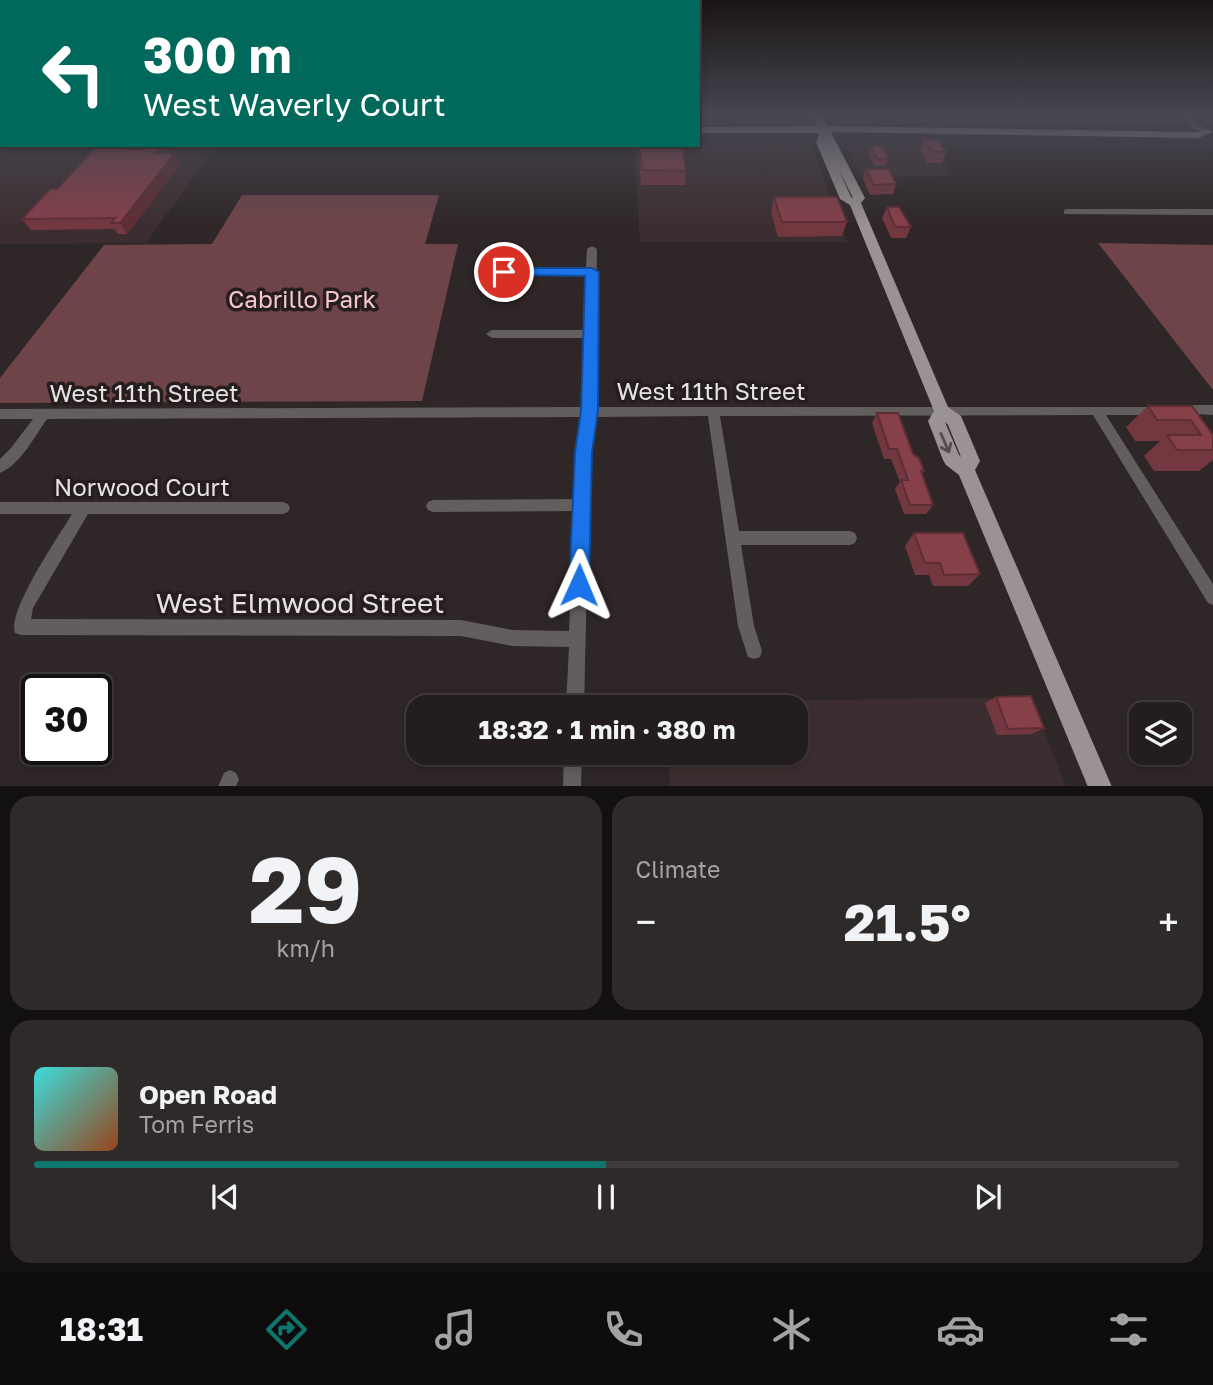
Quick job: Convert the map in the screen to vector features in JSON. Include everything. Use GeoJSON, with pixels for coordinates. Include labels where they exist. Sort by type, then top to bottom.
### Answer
{"type":"FeatureCollection","features":[{"type":"Feature","properties":{"kind":"main road"},"geometry":{"type":"LineString","coordinates":[[838,153],[859,198],[855,203],[942,411],[936,421],[952,460],[966,470],[1100,786]]}},
{"type":"Feature","properties":{"kind":"street"},"geometry":{"type":"LineString","coordinates":[[1067,212],[1213,212]]}},
{"type":"Feature","properties":{"kind":"street"},"geometry":{"type":"LineString","coordinates":[[576,695],[583,452],[589,411],[592,249]]}},
{"type":"Feature","properties":{"kind":"street"},"geometry":{"type":"LineString","coordinates":[[504,272],[592,272]]}},
{"type":"Feature","properties":{"kind":"street"},"geometry":{"type":"LineString","coordinates":[[492,334],[591,334]]}},
{"type":"Feature","properties":{"kind":"street"},"geometry":{"type":"LineString","coordinates":[[1096,410],[1213,598]]}},
{"type":"Feature","properties":{"kind":"street","name":"West 11th Street"},"geometry":{"type":"LineString","coordinates":[[0,414],[1213,410]]}},
{"type":"Feature","properties":{"kind":"street"},"geometry":{"type":"LineString","coordinates":[[713,411],[746,626],[754,651]]}},
{"type":"Feature","properties":{"kind":"street"},"geometry":{"type":"LineString","coordinates":[[0,467],[16,452],[43,414]]}},
{"type":"Feature","properties":{"kind":"street"},"geometry":{"type":"LineString","coordinates":[[433,506],[581,505]]}},
{"type":"Feature","properties":{"kind":"street","name":"Norwood Court"},"geometry":{"type":"LineString","coordinates":[[0,508],[283,508]]}},
{"type":"Feature","properties":{"kind":"street","name":"West Elmwood Street"},"geometry":{"type":"LineString","coordinates":[[83,509],[26,606],[21,627],[461,628],[512,638],[578,639]]}},
{"type":"Feature","properties":{"kind":"street"},"geometry":{"type":"LineString","coordinates":[[731,538],[850,538]]}},
{"type":"Feature","properties":{"kind":"street"},"geometry":{"type":"LineString","coordinates":[[572,786],[573,765]]}},
{"type":"Feature","properties":{"kind":"shaded area"},"geometry":{"type":"Polygon","coordinates":[[[0,153],[211,153],[146,243],[0,244],[0,153]]]}},
{"type":"Feature","properties":{"kind":"shaded area"},"geometry":{"type":"Polygon","coordinates":[[[634,153],[814,153],[847,242],[640,242],[634,153]]]}},
{"type":"Feature","properties":{"kind":"shaded area"},"geometry":{"type":"Polygon","coordinates":[[[849,153],[939,153],[953,176],[859,177],[849,153]]]}},
{"type":"Feature","properties":{"kind":"shaded area"},"geometry":{"type":"Polygon","coordinates":[[[1031,698],[1066,786],[670,786],[669,765],[808,765],[808,700],[1031,698]]]}},
{"type":"Feature","properties":{"kind":"green space","name":"Cabrillo Park"},"geometry":{"type":"Polygon","coordinates":[[[242,195],[439,195],[425,244],[458,244],[422,401],[0,403],[0,378],[104,245],[212,244],[242,195]]]}},
{"type":"Feature","properties":{"kind":"green space"},"geometry":{"type":"Polygon","coordinates":[[[1098,243],[1213,245],[1213,390],[1098,243]]]}},
{"type":"Feature","properties":{"kind":"building"},"geometry":{"type":"Polygon","coordinates":[[[91,153],[175,153],[120,223],[111,223],[115,218],[22,219],[50,189],[57,189],[91,153]]]}},
{"type":"Feature","properties":{"kind":"building"},"geometry":{"type":"Polygon","coordinates":[[[641,153],[683,153],[686,171],[642,170],[641,153]]]}},
{"type":"Feature","properties":{"kind":"building"},"geometry":{"type":"Polygon","coordinates":[[[874,153],[886,153],[889,159],[877,159],[874,153]]]}},
{"type":"Feature","properties":{"kind":"building"},"geometry":{"type":"Polygon","coordinates":[[[866,169],[889,169],[896,184],[874,185],[866,169]]]}},
{"type":"Feature","properties":{"kind":"building"},"geometry":{"type":"Polygon","coordinates":[[[774,197],[837,197],[847,222],[782,222],[774,197]]]}},
{"type":"Feature","properties":{"kind":"building"},"geometry":{"type":"Polygon","coordinates":[[[887,207],[899,207],[911,227],[895,227],[887,207]]]}},
{"type":"Feature","properties":{"kind":"building"},"geometry":{"type":"Polygon","coordinates":[[[1148,406],[1192,406],[1213,435],[1213,450],[1177,450],[1167,435],[1201,435],[1191,420],[1157,420],[1148,406]]]}},
{"type":"Feature","properties":{"kind":"building"},"geometry":{"type":"Polygon","coordinates":[[[877,413],[898,413],[913,454],[919,458],[924,471],[921,471],[933,505],[910,505],[901,480],[908,480],[897,449],[889,449],[877,413]]]}},
{"type":"Feature","properties":{"kind":"building"},"geometry":{"type":"Polygon","coordinates":[[[914,533],[963,533],[980,574],[944,575],[940,563],[925,563],[914,533]]]}},
{"type":"Feature","properties":{"kind":"building"},"geometry":{"type":"Polygon","coordinates":[[[1031,696],[1044,728],[1008,729],[996,697],[1031,696]]]}},
{"type":"Feature","properties":{"kind":"route"},"geometry":{"type":"LineString","coordinates":[[504,272],[592,272],[589,411],[583,452],[579,585]]}}]}
